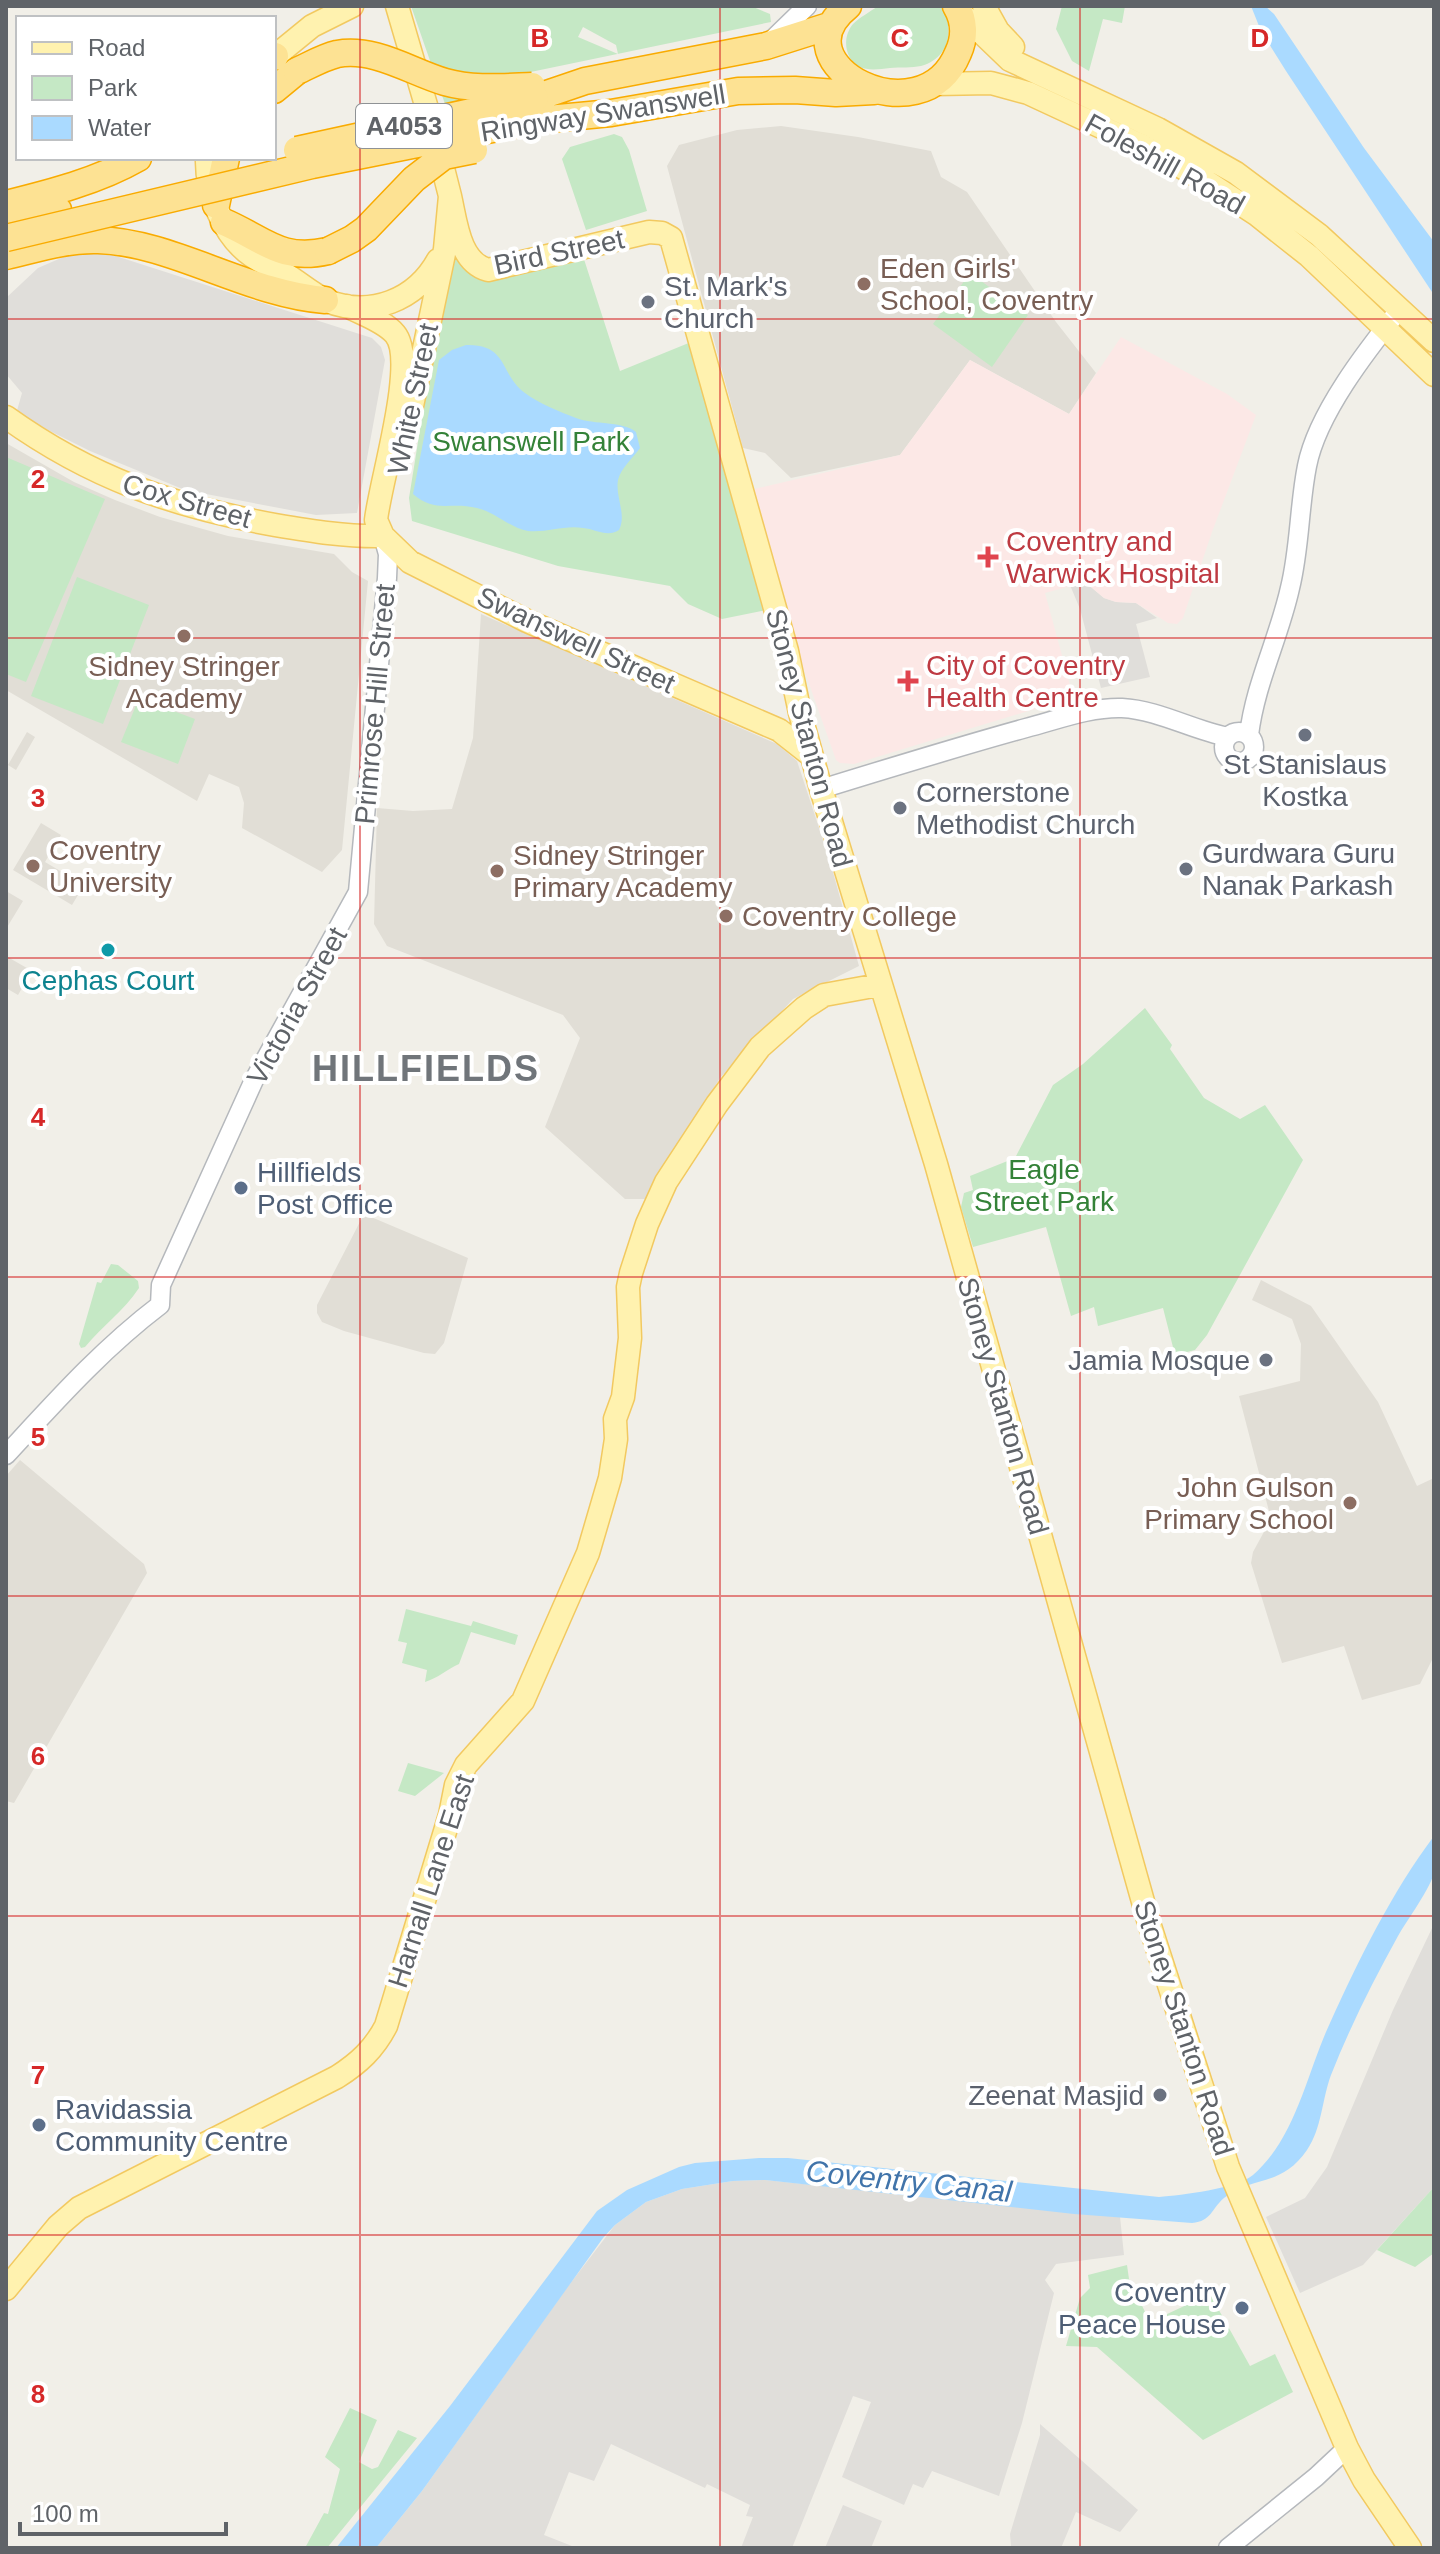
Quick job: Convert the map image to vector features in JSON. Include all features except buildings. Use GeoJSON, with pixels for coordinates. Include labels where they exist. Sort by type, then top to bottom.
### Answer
{"type":"FeatureCollection","features":[{"type":"Feature","properties":{"kind":"highway"},"geometry":{"type":"LineString","coordinates":[[935,84],[948,71],[961,46],[966,8]]}},
{"type":"Feature","properties":{"kind":"highway","name":"Ringway Swanswell"},"geometry":{"type":"LineString","coordinates":[[6,238],[537,109],[585,81],[766,46],[834,15]]}},
{"type":"Feature","properties":{"kind":"highway","name":"A4053"},"geometry":{"type":"LineString","coordinates":[[834,15],[829,48],[837,66],[851,80],[874,91],[907,92],[935,84]]}},
{"type":"Feature","properties":{"kind":"highway"},"geometry":{"type":"LineString","coordinates":[[276,80],[280,60],[352,53],[537,109]]}},
{"type":"Feature","properties":{"kind":"highway","name":"Ringway Swanswell"},"geometry":{"type":"LineString","coordinates":[[276,156],[537,109],[611,113],[738,91],[874,91]]}},
{"type":"Feature","properties":{"kind":"highway"},"geometry":{"type":"LineString","coordinates":[[226,160],[220,213],[276,250],[314,254],[328,251],[366,229],[414,179],[444,156],[537,109]]}},
{"type":"Feature","properties":{"kind":"highway"},"geometry":{"type":"LineString","coordinates":[[6,204],[120,169],[135,160]]}},
{"type":"Feature","properties":{"kind":"highway"},"geometry":{"type":"LineString","coordinates":[[6,219],[58,210],[259,160]]}},
{"type":"Feature","properties":{"kind":"highway"},"geometry":{"type":"LineString","coordinates":[[6,256],[68,242],[125,242],[226,276],[303,298],[336,303]]}},
{"type":"Feature","properties":{"kind":"main road"},"geometry":{"type":"LineString","coordinates":[[280,60],[312,26],[352,6]]}},
{"type":"Feature","properties":{"kind":"main road","name":"White Street"},"geometry":{"type":"LineString","coordinates":[[383,536],[392,507],[445,249],[450,196],[397,6]]}},
{"type":"Feature","properties":{"kind":"main road","name":"Foleshill Road"},"geometry":{"type":"LineString","coordinates":[[966,8],[990,44],[1010,60],[1158,129],[1236,173],[1319,235],[1434,341]]}},
{"type":"Feature","properties":{"kind":"main road","name":"Foleshill Road"},"geometry":{"type":"LineString","coordinates":[[935,84],[971,81],[1007,86],[1153,151],[1220,190],[1309,256],[1434,375]]}},
{"type":"Feature","properties":{"kind":"main road"},"geometry":{"type":"LineString","coordinates":[[207,160],[207,173],[220,213]]}},
{"type":"Feature","properties":{"kind":"main road","name":"Bird Street"},"geometry":{"type":"LineString","coordinates":[[450,196],[467,256],[477,267],[488,270],[649,232],[670,236]]}},
{"type":"Feature","properties":{"kind":"main road","name":"White Street"},"geometry":{"type":"LineString","coordinates":[[220,213],[234,239],[251,256],[396,334],[404,362],[378,499],[376,520],[383,536]]}},
{"type":"Feature","properties":{"kind":"main road","name":"Stoney Stanton Road"},"geometry":{"type":"LineString","coordinates":[[670,236],[787,651],[821,789],[936,1164],[1149,1923],[1229,2170],[1347,2448],[1364,2480],[1410,2548]]}},
{"type":"Feature","properties":{"kind":"main road"},"geometry":{"type":"LineString","coordinates":[[336,303],[376,306],[404,297],[423,283],[445,249]]}},
{"type":"Feature","properties":{"kind":"main road","name":"Cox Street"},"geometry":{"type":"LineString","coordinates":[[6,417],[45,445],[98,474],[177,502],[216,514],[305,530],[360,537],[383,536]]}},
{"type":"Feature","properties":{"kind":"main road","name":"Swanswell Street"},"geometry":{"type":"LineString","coordinates":[[383,536],[410,562],[527,621],[779,730],[812,756]]}},
{"type":"Feature","properties":{"kind":"main road"},"geometry":{"type":"LineString","coordinates":[[779,730],[795,729],[800,722],[800,713]]}},
{"type":"Feature","properties":{"kind":"main road","name":"Harnall Lane East"},"geometry":{"type":"LineString","coordinates":[[6,2289],[58,2226],[79,2208],[337,2077],[369,2052],[378,2040],[386,2026],[428,1891],[456,1785],[466,1765],[523,1701],[588,1553],[610,1478],[616,1439],[615,1419],[623,1397],[628,1361],[628,1287],[647,1224],[666,1182],[717,1104],[760,1047],[804,1008],[824,995],[879,985]]}},
{"type":"Feature","properties":{"kind":"street"},"geometry":{"type":"LineString","coordinates":[[766,46],[807,6]]}},
{"type":"Feature","properties":{"kind":"street"},"geometry":{"type":"LineString","coordinates":[[821,789],[1094,710],[1123,708],[1140,711],[1203,732],[1235,738],[1252,712],[1290,590],[1307,466],[1313,446],[1365,353],[1400,309]]}},
{"type":"Feature","properties":{"kind":"street","name":"Primrose Hill Street"},"geometry":{"type":"LineString","coordinates":[[361,873],[388,554],[383,536]]}},
{"type":"Feature","properties":{"kind":"street","name":"Victoria Street"},"geometry":{"type":"LineString","coordinates":[[6,1455],[72,1382],[126,1331],[160,1305],[161,1285],[254,1080],[351,909],[361,873]]}},
{"type":"Feature","properties":{"kind":"street"},"geometry":{"type":"LineString","coordinates":[[1228,2548],[1347,2448]]}},
{"type":"Feature","properties":{"kind":"shaded area","name":"Eden Girls' School, Coventry"},"geometry":{"type":"Polygon","coordinates":[[[781,126],[931,151],[941,177],[967,192],[1056,322],[1096,373],[1069,414],[970,360],[900,455],[791,478],[765,453],[743,448],[667,166],[679,145],[737,130],[781,126]]]}},
{"type":"Feature","properties":{"kind":"shaded area"},"geometry":{"type":"Polygon","coordinates":[[[97,250],[372,338],[381,347],[385,360],[357,513],[316,515],[185,490],[90,451],[16,414],[22,393],[6,374],[6,298],[38,268],[68,255],[97,250]]]}},
{"type":"Feature","properties":{"kind":"shaded area","name":"Coventry and Warwick Hospital"},"geometry":{"type":"Polygon","coordinates":[[[1121,337],[1227,394],[1256,415],[1183,618],[1177,624],[1168,623],[1136,603],[1104,598],[1085,582],[1045,593],[1073,696],[1071,698],[854,764],[840,763],[836,760],[801,661],[754,489],[900,455],[970,360],[1069,414],[1121,337]]]}},
{"type":"Feature","properties":{"kind":"shaded area","name":"Sidney Stringer Academy"},"geometry":{"type":"Polygon","coordinates":[[[6,443],[74,482],[115,500],[160,517],[228,536],[334,554],[352,572],[368,581],[342,850],[322,872],[242,828],[244,803],[239,787],[209,774],[197,801],[6,690],[6,443]]]}},
{"type":"Feature","properties":{"kind":"shaded area"},"geometry":{"type":"Polygon","coordinates":[[[1085,582],[1104,598],[1136,603],[1157,618],[1136,624],[1150,677],[1101,688],[1080,609],[1070,585],[1085,582]]]}},
{"type":"Feature","properties":{"kind":"shaded area","name":"Coventry College"},"geometry":{"type":"Polygon","coordinates":[[[481,614],[777,744],[797,761],[829,858],[859,966],[793,999],[720,1078],[646,1199],[625,1199],[545,1127],[580,1038],[563,1015],[387,946],[374,924],[377,808],[413,811],[452,809],[473,738],[481,614]]]}},
{"type":"Feature","properties":{"kind":"shaded area","name":"Coventry University"},"geometry":{"type":"Polygon","coordinates":[[[27,732],[35,737],[16,770],[8,765],[27,732]]]}},
{"type":"Feature","properties":{"kind":"shaded area","name":"Coventry University"},"geometry":{"type":"Polygon","coordinates":[[[41,823],[61,835],[45,862],[84,885],[72,905],[13,870],[41,823]]]}},
{"type":"Feature","properties":{"kind":"shaded area","name":"Coventry University"},"geometry":{"type":"Polygon","coordinates":[[[6,891],[23,901],[6,929],[6,891]]]}},
{"type":"Feature","properties":{"kind":"shaded area","name":"Coventry University"},"geometry":{"type":"Polygon","coordinates":[[[6,956],[32,971],[18,995],[6,988],[6,956]]]}},
{"type":"Feature","properties":{"kind":"shaded area"},"geometry":{"type":"Polygon","coordinates":[[[364,1214],[468,1258],[444,1343],[435,1354],[344,1331],[322,1322],[317,1313],[317,1305],[364,1214]]]}},
{"type":"Feature","properties":{"kind":"shaded area","name":"John Gulson Primary School"},"geometry":{"type":"Polygon","coordinates":[[[1261,1280],[1311,1306],[1378,1402],[1417,1486],[1434,1478],[1434,1656],[1420,1684],[1362,1700],[1344,1646],[1282,1663],[1251,1563],[1253,1552],[1271,1519],[1239,1396],[1300,1381],[1301,1344],[1292,1319],[1252,1300],[1261,1280]]]}},
{"type":"Feature","properties":{"kind":"shaded area"},"geometry":{"type":"Polygon","coordinates":[[[20,1460],[144,1564],[147,1573],[14,1803],[6,1801],[6,1476],[20,1460]]]}},
{"type":"Feature","properties":{"kind":"shaded area"},"geometry":{"type":"Polygon","coordinates":[[[1434,1924],[1434,2187],[1363,2265],[1300,2293],[1266,2217],[1305,2198],[1327,2167],[1393,2010],[1434,1924]]]}},
{"type":"Feature","properties":{"kind":"shaded area"},"geometry":{"type":"Polygon","coordinates":[[[765,2180],[1120,2217],[1124,2255],[1056,2264],[1045,2280],[1054,2293],[1022,2423],[999,2496],[932,2471],[923,2488],[913,2484],[904,2505],[842,2477],[871,2402],[853,2396],[792,2548],[741,2548],[753,2517],[746,2516],[750,2505],[707,2484],[705,2488],[611,2444],[594,2481],[569,2472],[544,2535],[577,2548],[376,2548],[422,2491],[615,2225],[646,2202],[682,2189],[733,2181],[765,2180]]]}},
{"type":"Feature","properties":{"kind":"shaded area"},"geometry":{"type":"Polygon","coordinates":[[[1040,2424],[1138,2510],[1120,2532],[1076,2512],[1061,2548],[1011,2546],[1010,2534],[1040,2435],[1040,2424]]]}},
{"type":"Feature","properties":{"kind":"shaded area"},"geometry":{"type":"Polygon","coordinates":[[[843,2505],[882,2521],[871,2548],[825,2548],[843,2505]]]}},
{"type":"Feature","properties":{"kind":"green space"},"geometry":{"type":"Polygon","coordinates":[[[411,6],[751,6],[770,14],[771,22],[618,54],[521,74],[453,127],[411,6]],[[583,27],[578,37],[618,54],[616,45],[583,27]]]}},
{"type":"Feature","properties":{"kind":"green space"},"geometry":{"type":"Polygon","coordinates":[[[878,6],[941,6],[948,24],[944,49],[931,62],[921,66],[860,67],[848,53],[847,35],[853,24],[878,6]]]}},
{"type":"Feature","properties":{"kind":"green space"},"geometry":{"type":"Polygon","coordinates":[[[1062,6],[1125,6],[1122,23],[1103,19],[1089,71],[1072,61],[1056,29],[1062,6]]]}},
{"type":"Feature","properties":{"kind":"green space"},"geometry":{"type":"Polygon","coordinates":[[[614,134],[622,137],[629,150],[647,211],[586,230],[562,159],[570,147],[614,134]]]}},
{"type":"Feature","properties":{"kind":"green space","name":"Swanswell Park"},"geometry":{"type":"Polygon","coordinates":[[[449,249],[468,264],[582,253],[620,371],[696,340],[767,610],[722,619],[688,604],[670,586],[558,566],[412,521],[409,498],[449,249]]]}},
{"type":"Feature","properties":{"kind":"green space"},"geometry":{"type":"Polygon","coordinates":[[[970,273],[1028,315],[992,367],[933,324],[970,273]]]}},
{"type":"Feature","properties":{"kind":"green space"},"geometry":{"type":"Polygon","coordinates":[[[6,457],[105,499],[26,682],[6,674],[6,457]]]}},
{"type":"Feature","properties":{"kind":"green space"},"geometry":{"type":"Polygon","coordinates":[[[77,577],[149,605],[103,724],[31,696],[77,577]]]}},
{"type":"Feature","properties":{"kind":"green space"},"geometry":{"type":"Polygon","coordinates":[[[139,698],[195,719],[178,764],[121,742],[139,698]]]}},
{"type":"Feature","properties":{"kind":"green space","name":"Eagle Street Park"},"geometry":{"type":"Polygon","coordinates":[[[1145,1008],[1204,1098],[1240,1119],[1265,1105],[1303,1160],[1207,1335],[1195,1350],[1175,1355],[1163,1308],[1098,1326],[1094,1307],[1071,1316],[1046,1227],[973,1247],[961,1207],[964,1193],[973,1190],[970,1176],[1015,1158],[1053,1085],[1083,1064],[1145,1008]]]}},
{"type":"Feature","properties":{"kind":"green space"},"geometry":{"type":"Polygon","coordinates":[[[111,1264],[118,1265],[138,1281],[139,1288],[81,1348],[79,1344],[97,1282],[101,1283],[111,1264]]]}},
{"type":"Feature","properties":{"kind":"green space"},"geometry":{"type":"Polygon","coordinates":[[[406,1609],[471,1626],[473,1621],[518,1635],[515,1645],[471,1632],[459,1664],[425,1682],[427,1670],[402,1663],[407,1643],[398,1641],[406,1609]]]}},
{"type":"Feature","properties":{"kind":"green space"},"geometry":{"type":"Polygon","coordinates":[[[408,1763],[444,1773],[415,1796],[398,1791],[408,1763]]]}},
{"type":"Feature","properties":{"kind":"green space"},"geometry":{"type":"Polygon","coordinates":[[[1434,2187],[1434,2253],[1415,2267],[1377,2250],[1434,2187]]]}},
{"type":"Feature","properties":{"kind":"green space"},"geometry":{"type":"Polygon","coordinates":[[[1127,2265],[1129,2279],[1150,2322],[1210,2294],[1250,2366],[1275,2354],[1293,2392],[1203,2440],[1097,2347],[1066,2346],[1080,2298],[1090,2288],[1088,2275],[1127,2265]]]}},
{"type":"Feature","properties":{"kind":"green space"},"geometry":{"type":"Polygon","coordinates":[[[350,2408],[377,2420],[359,2462],[372,2469],[378,2467],[398,2430],[417,2438],[327,2548],[305,2548],[324,2513],[328,2514],[340,2469],[325,2457],[350,2408]]]}},
{"type":"Feature","properties":{"kind":"water"},"geometry":{"type":"Polygon","coordinates":[[[1251,6],[1265,6],[1274,14],[1364,148],[1434,242],[1434,295],[1286,71],[1261,31],[1251,6]]]}},
{"type":"Feature","properties":{"kind":"water"},"geometry":{"type":"Polygon","coordinates":[[[466,345],[490,349],[517,385],[543,404],[576,418],[624,426],[636,432],[640,448],[624,467],[618,480],[622,518],[619,530],[606,533],[576,527],[528,531],[484,510],[429,504],[413,494],[439,360],[452,350],[466,345]]]}},
{"type":"Feature","properties":{"kind":"water","name":"Coventry Canal"},"geometry":{"type":"Polygon","coordinates":[[[1434,1836],[1432,1878],[1354,2022],[1331,2075],[1312,2141],[1287,2170],[1235,2191],[1207,2217],[1192,2223],[1074,2214],[765,2180],[733,2181],[682,2189],[646,2202],[603,2238],[422,2491],[376,2548],[336,2548],[450,2406],[597,2211],[627,2190],[679,2167],[695,2163],[788,2158],[1159,2197],[1222,2188],[1253,2175],[1280,2143],[1299,2104],[1330,2023],[1365,1950],[1390,1903],[1434,1836]]]}},
{"type":"Feature","properties":{"kind":"place","name":"Eden Girls' School, Coventry"},"geometry":{"type":"Point","coordinates":[864,284]}},
{"type":"Feature","properties":{"kind":"place","name":"St. Mark's Church"},"geometry":{"type":"Point","coordinates":[648,302]}},
{"type":"Feature","properties":{"kind":"place","name":"Coventry and Warwick Hospital"},"geometry":{"type":"Point","coordinates":[988,557]}},
{"type":"Feature","properties":{"kind":"place","name":"Sidney Stringer Academy"},"geometry":{"type":"Point","coordinates":[184,636]}},
{"type":"Feature","properties":{"kind":"place","name":"City of Coventry Health Centre"},"geometry":{"type":"Point","coordinates":[908,681]}},
{"type":"Feature","properties":{"kind":"place","name":"St Stanislaus Kostka"},"geometry":{"type":"Point","coordinates":[1305,735]}},
{"type":"Feature","properties":{"kind":"place","name":"Cornerstone Methodist Church"},"geometry":{"type":"Point","coordinates":[900,808]}},
{"type":"Feature","properties":{"kind":"place","name":"Coventry University"},"geometry":{"type":"Point","coordinates":[33,866]}},
{"type":"Feature","properties":{"kind":"place","name":"Gurdwara Guru Nanak Parkash"},"geometry":{"type":"Point","coordinates":[1186,869]}},
{"type":"Feature","properties":{"kind":"place","name":"Sidney Stringer Primary Academy"},"geometry":{"type":"Point","coordinates":[497,871]}},
{"type":"Feature","properties":{"kind":"place","name":"Coventry College"},"geometry":{"type":"Point","coordinates":[726,916]}},
{"type":"Feature","properties":{"kind":"place","name":"Cephas Court"},"geometry":{"type":"Point","coordinates":[108,950]}},
{"type":"Feature","properties":{"kind":"place","name":"Hillfields Post Office"},"geometry":{"type":"Point","coordinates":[241,1188]}},
{"type":"Feature","properties":{"kind":"place","name":"Jamia Mosque"},"geometry":{"type":"Point","coordinates":[1266,1360]}},
{"type":"Feature","properties":{"kind":"place","name":"John Gulson Primary School"},"geometry":{"type":"Point","coordinates":[1350,1503]}},
{"type":"Feature","properties":{"kind":"place","name":"Zeenat Masjid"},"geometry":{"type":"Point","coordinates":[1160,2095]}},
{"type":"Feature","properties":{"kind":"place","name":"Ravidassia Community Centre"},"geometry":{"type":"Point","coordinates":[39,2125]}},
{"type":"Feature","properties":{"kind":"place","name":"Coventry Peace House"},"geometry":{"type":"Point","coordinates":[1242,2308]}},
{"type":"Feature","properties":{"kind":"district","name":"HILLFIELDS"},"geometry":{"type":"Point","coordinates":[426,1068]}}]}
